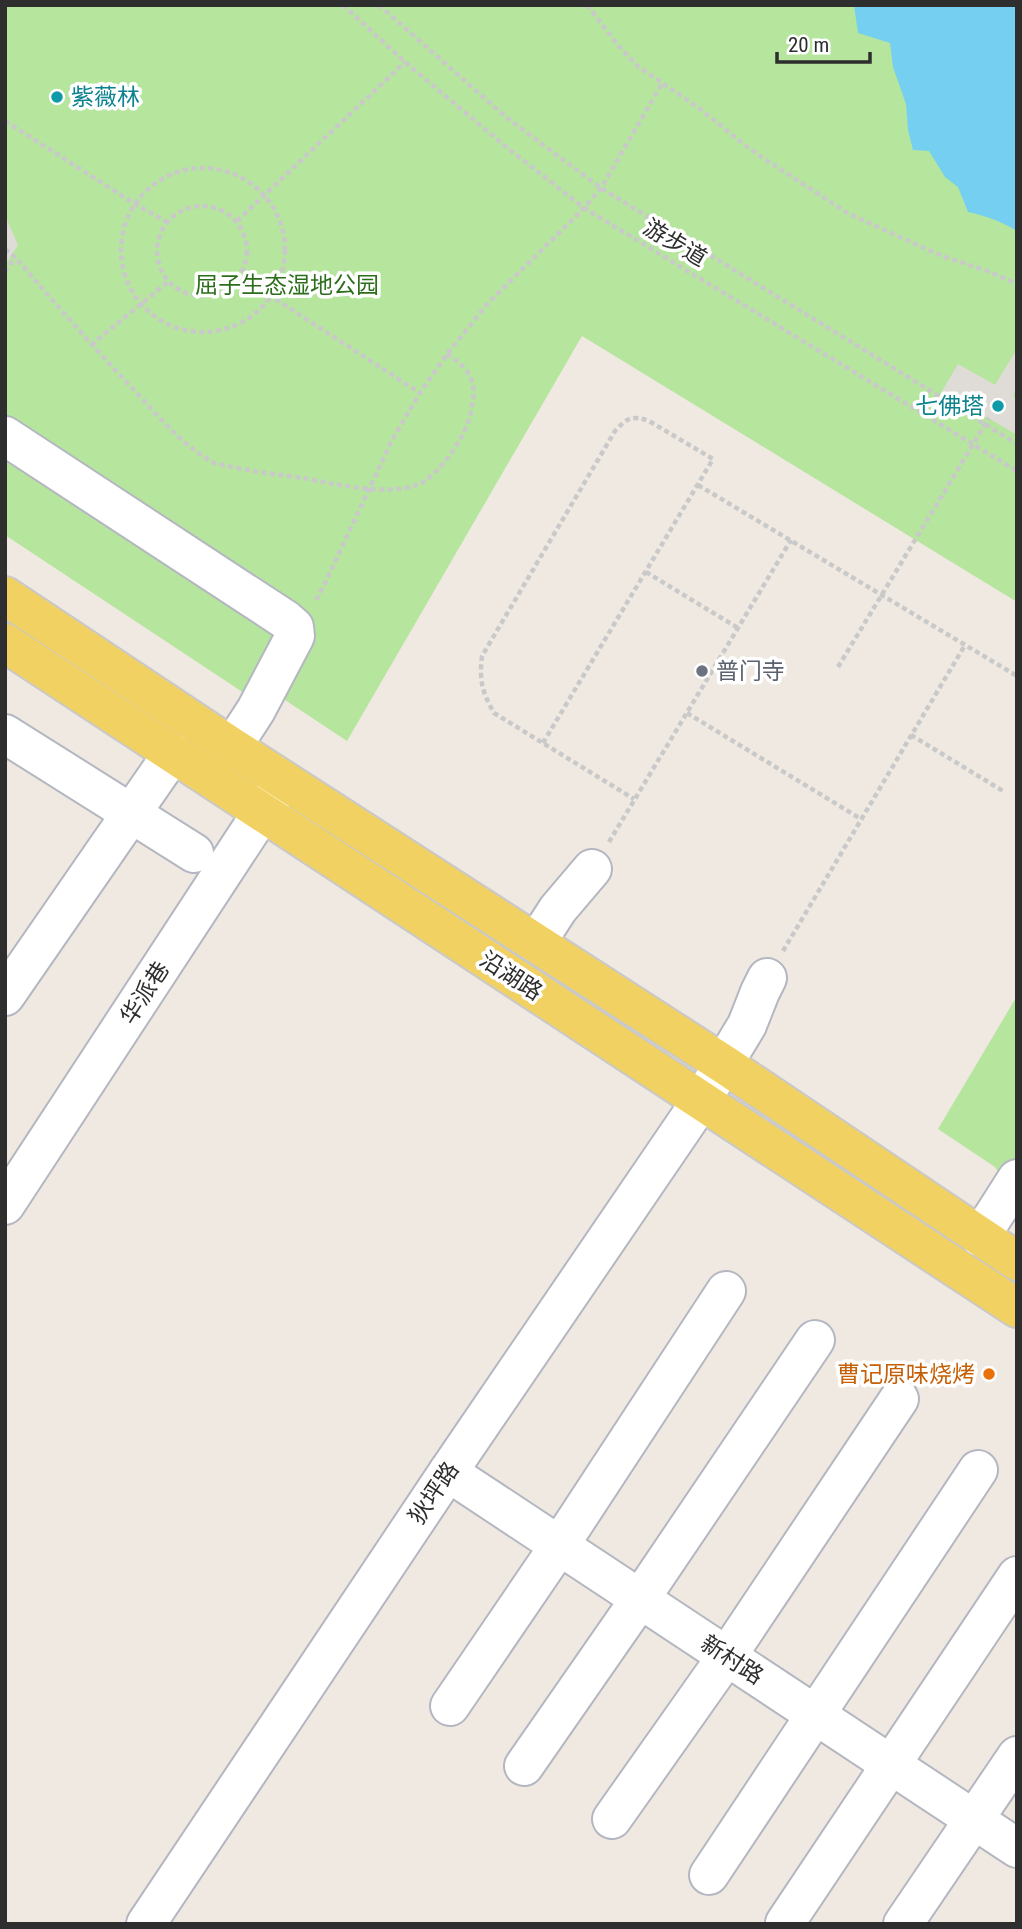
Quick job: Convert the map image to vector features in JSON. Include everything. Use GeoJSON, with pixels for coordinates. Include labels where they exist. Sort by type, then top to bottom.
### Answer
{"type":"FeatureCollection","features":[{"type":"Feature","properties":{"kind":"main road","name":"沿湖路"},"geometry":{"type":"LineString","coordinates":[[5,596],[232,747],[724,1065],[1017,1261]]}},
{"type":"Feature","properties":{"kind":"main road","name":"沿湖路"},"geometry":{"type":"LineString","coordinates":[[5,643],[1017,1308]]}},
{"type":"Feature","properties":{"kind":"street"},"geometry":{"type":"LineString","coordinates":[[5,436],[294,627],[295,636],[256,710],[232,747]]}},
{"type":"Feature","properties":{"kind":"street"},"geometry":{"type":"LineString","coordinates":[[10,748],[132,812],[194,853]]}},
{"type":"Feature","properties":{"kind":"street"},"geometry":{"type":"LineString","coordinates":[[5,996],[173,753]]}},
{"type":"Feature","properties":{"kind":"street","name":"华派巷"},"geometry":{"type":"LineString","coordinates":[[5,1205],[283,780]]}},
{"type":"Feature","properties":{"kind":"street"},"geometry":{"type":"LineString","coordinates":[[536,943],[558,909],[592,869]]}},
{"type":"Feature","properties":{"kind":"street","name":"狄坪路"},"geometry":{"type":"LineString","coordinates":[[158,1920],[448,1472],[701,1101],[747,1025],[767,978]]}},
{"type":"Feature","properties":{"kind":"street"},"geometry":{"type":"LineString","coordinates":[[980,1237],[1017,1179]]}},
{"type":"Feature","properties":{"kind":"street"},"geometry":{"type":"LineString","coordinates":[[450,1706],[559,1546],[726,1291]]}},
{"type":"Feature","properties":{"kind":"street"},"geometry":{"type":"LineString","coordinates":[[524,1766],[816,1340]]}},
{"type":"Feature","properties":{"kind":"street"},"geometry":{"type":"LineString","coordinates":[[612,1819],[727,1656],[899,1399]]}},
{"type":"Feature","properties":{"kind":"street"},"geometry":{"type":"LineString","coordinates":[[709,1875],[978,1470]]}},
{"type":"Feature","properties":{"kind":"street","name":"新村路"},"geometry":{"type":"LineString","coordinates":[[448,1472],[1017,1848]]}},
{"type":"Feature","properties":{"kind":"street"},"geometry":{"type":"LineString","coordinates":[[785,1923],[1017,1576]]}},
{"type":"Feature","properties":{"kind":"street"},"geometry":{"type":"LineString","coordinates":[[903,1924],[1017,1756]]}},
{"type":"Feature","properties":{"kind":"path","name":"游步道"},"geometry":{"type":"LineString","coordinates":[[343,5],[405,62],[584,208],[1017,471]]}},
{"type":"Feature","properties":{"kind":"path"},"geometry":{"type":"LineString","coordinates":[[379,5],[506,117],[601,188],[1017,444]]}},
{"type":"Feature","properties":{"kind":"path"},"geometry":{"type":"LineString","coordinates":[[587,5],[622,50],[639,67],[699,108],[751,150],[849,214],[942,256],[1017,284]]}},
{"type":"Feature","properties":{"kind":"path"},"geometry":{"type":"LineString","coordinates":[[237,221],[405,62]]}},
{"type":"Feature","properties":{"kind":"path"},"geometry":{"type":"LineString","coordinates":[[295,636],[326,583],[392,440],[420,393],[489,302],[601,188],[663,82]]}},
{"type":"Feature","properties":{"kind":"path"},"geometry":{"type":"LineString","coordinates":[[5,121],[167,222]]}},
{"type":"Feature","properties":{"kind":"path"},"geometry":{"type":"LineString","coordinates":[[209,167],[229,171],[249,181],[265,195],[279,218],[285,244],[285,262],[271,296],[258,310],[243,321],[226,328],[189,331],[155,316],[141,304],[130,286],[123,266],[121,244],[125,223],[135,204],[149,188],[167,176],[187,169],[209,167]]}},
{"type":"Feature","properties":{"kind":"path"},"geometry":{"type":"LineString","coordinates":[[198,205],[213,206],[226,211],[237,221],[248,248],[246,263],[231,287],[205,296],[192,295],[179,291],[169,282],[160,270],[157,256],[163,228],[172,216],[198,205]]}},
{"type":"Feature","properties":{"kind":"path"},"geometry":{"type":"LineString","coordinates":[[5,250],[15,257],[91,345],[177,435],[194,452],[214,463],[368,489],[410,487],[427,480],[443,466],[471,414],[474,386],[468,371],[447,354]]}},
{"type":"Feature","properties":{"kind":"path"},"geometry":{"type":"LineString","coordinates":[[5,272],[15,257]]}},
{"type":"Feature","properties":{"kind":"path"},"geometry":{"type":"LineString","coordinates":[[240,276],[420,393]]}},
{"type":"Feature","properties":{"kind":"path"},"geometry":{"type":"LineString","coordinates":[[91,345],[169,282]]}},
{"type":"Feature","properties":{"kind":"path"},"geometry":{"type":"LineString","coordinates":[[544,743],[713,459],[639,417],[625,420],[615,431],[482,656],[480,676],[485,697],[494,713],[634,799]]}},
{"type":"Feature","properties":{"kind":"path"},"geometry":{"type":"LineString","coordinates":[[838,667],[989,418]]}},
{"type":"Feature","properties":{"kind":"path"},"geometry":{"type":"LineString","coordinates":[[698,485],[1017,676]]}},
{"type":"Feature","properties":{"kind":"path"},"geometry":{"type":"LineString","coordinates":[[592,869],[792,540]]}},
{"type":"Feature","properties":{"kind":"path"},"geometry":{"type":"LineString","coordinates":[[646,572],[738,628]]}},
{"type":"Feature","properties":{"kind":"path"},"geometry":{"type":"LineString","coordinates":[[767,978],[965,645]]}},
{"type":"Feature","properties":{"kind":"path"},"geometry":{"type":"LineString","coordinates":[[687,713],[861,819]]}},
{"type":"Feature","properties":{"kind":"path"},"geometry":{"type":"LineString","coordinates":[[911,735],[1003,791]]}},
{"type":"Feature","properties":{"kind":"green space","name":"屈子生态湿地公园"},"geometry":{"type":"Polygon","coordinates":[[[5,5],[1017,5],[1017,602],[582,336],[347,741],[282,698],[247,695],[5,535],[5,5]]]}},
{"type":"Feature","properties":{"kind":"green space"},"geometry":{"type":"Polygon","coordinates":[[[1017,996],[1017,1203],[995,1167],[938,1129],[1017,996]]]}},
{"type":"Feature","properties":{"kind":"shaded area"},"geometry":{"type":"Polygon","coordinates":[[[5,215],[18,245],[5,265],[5,215]]]}},
{"type":"Feature","properties":{"kind":"shaded area"},"geometry":{"type":"Polygon","coordinates":[[[1017,349],[1017,388],[1013,396],[1017,399],[1017,435],[942,391],[958,364],[995,385],[1017,349]]]}},
{"type":"Feature","properties":{"kind":"water"},"geometry":{"type":"Polygon","coordinates":[[[854,5],[1017,5],[1017,231],[993,219],[968,212],[958,187],[945,177],[929,151],[913,150],[906,104],[893,67],[890,43],[858,33],[854,5]]]}},
{"type":"Feature","properties":{"kind":"place","name":"紫薇林"},"geometry":{"type":"Point","coordinates":[57,97]}},
{"type":"Feature","properties":{"kind":"place","name":"七佛塔"},"geometry":{"type":"Point","coordinates":[998,406]}},
{"type":"Feature","properties":{"kind":"place","name":"普门寺"},"geometry":{"type":"Point","coordinates":[702,671]}},
{"type":"Feature","properties":{"kind":"place","name":"曹记原味烧烤"},"geometry":{"type":"Point","coordinates":[989,1374]}}]}
